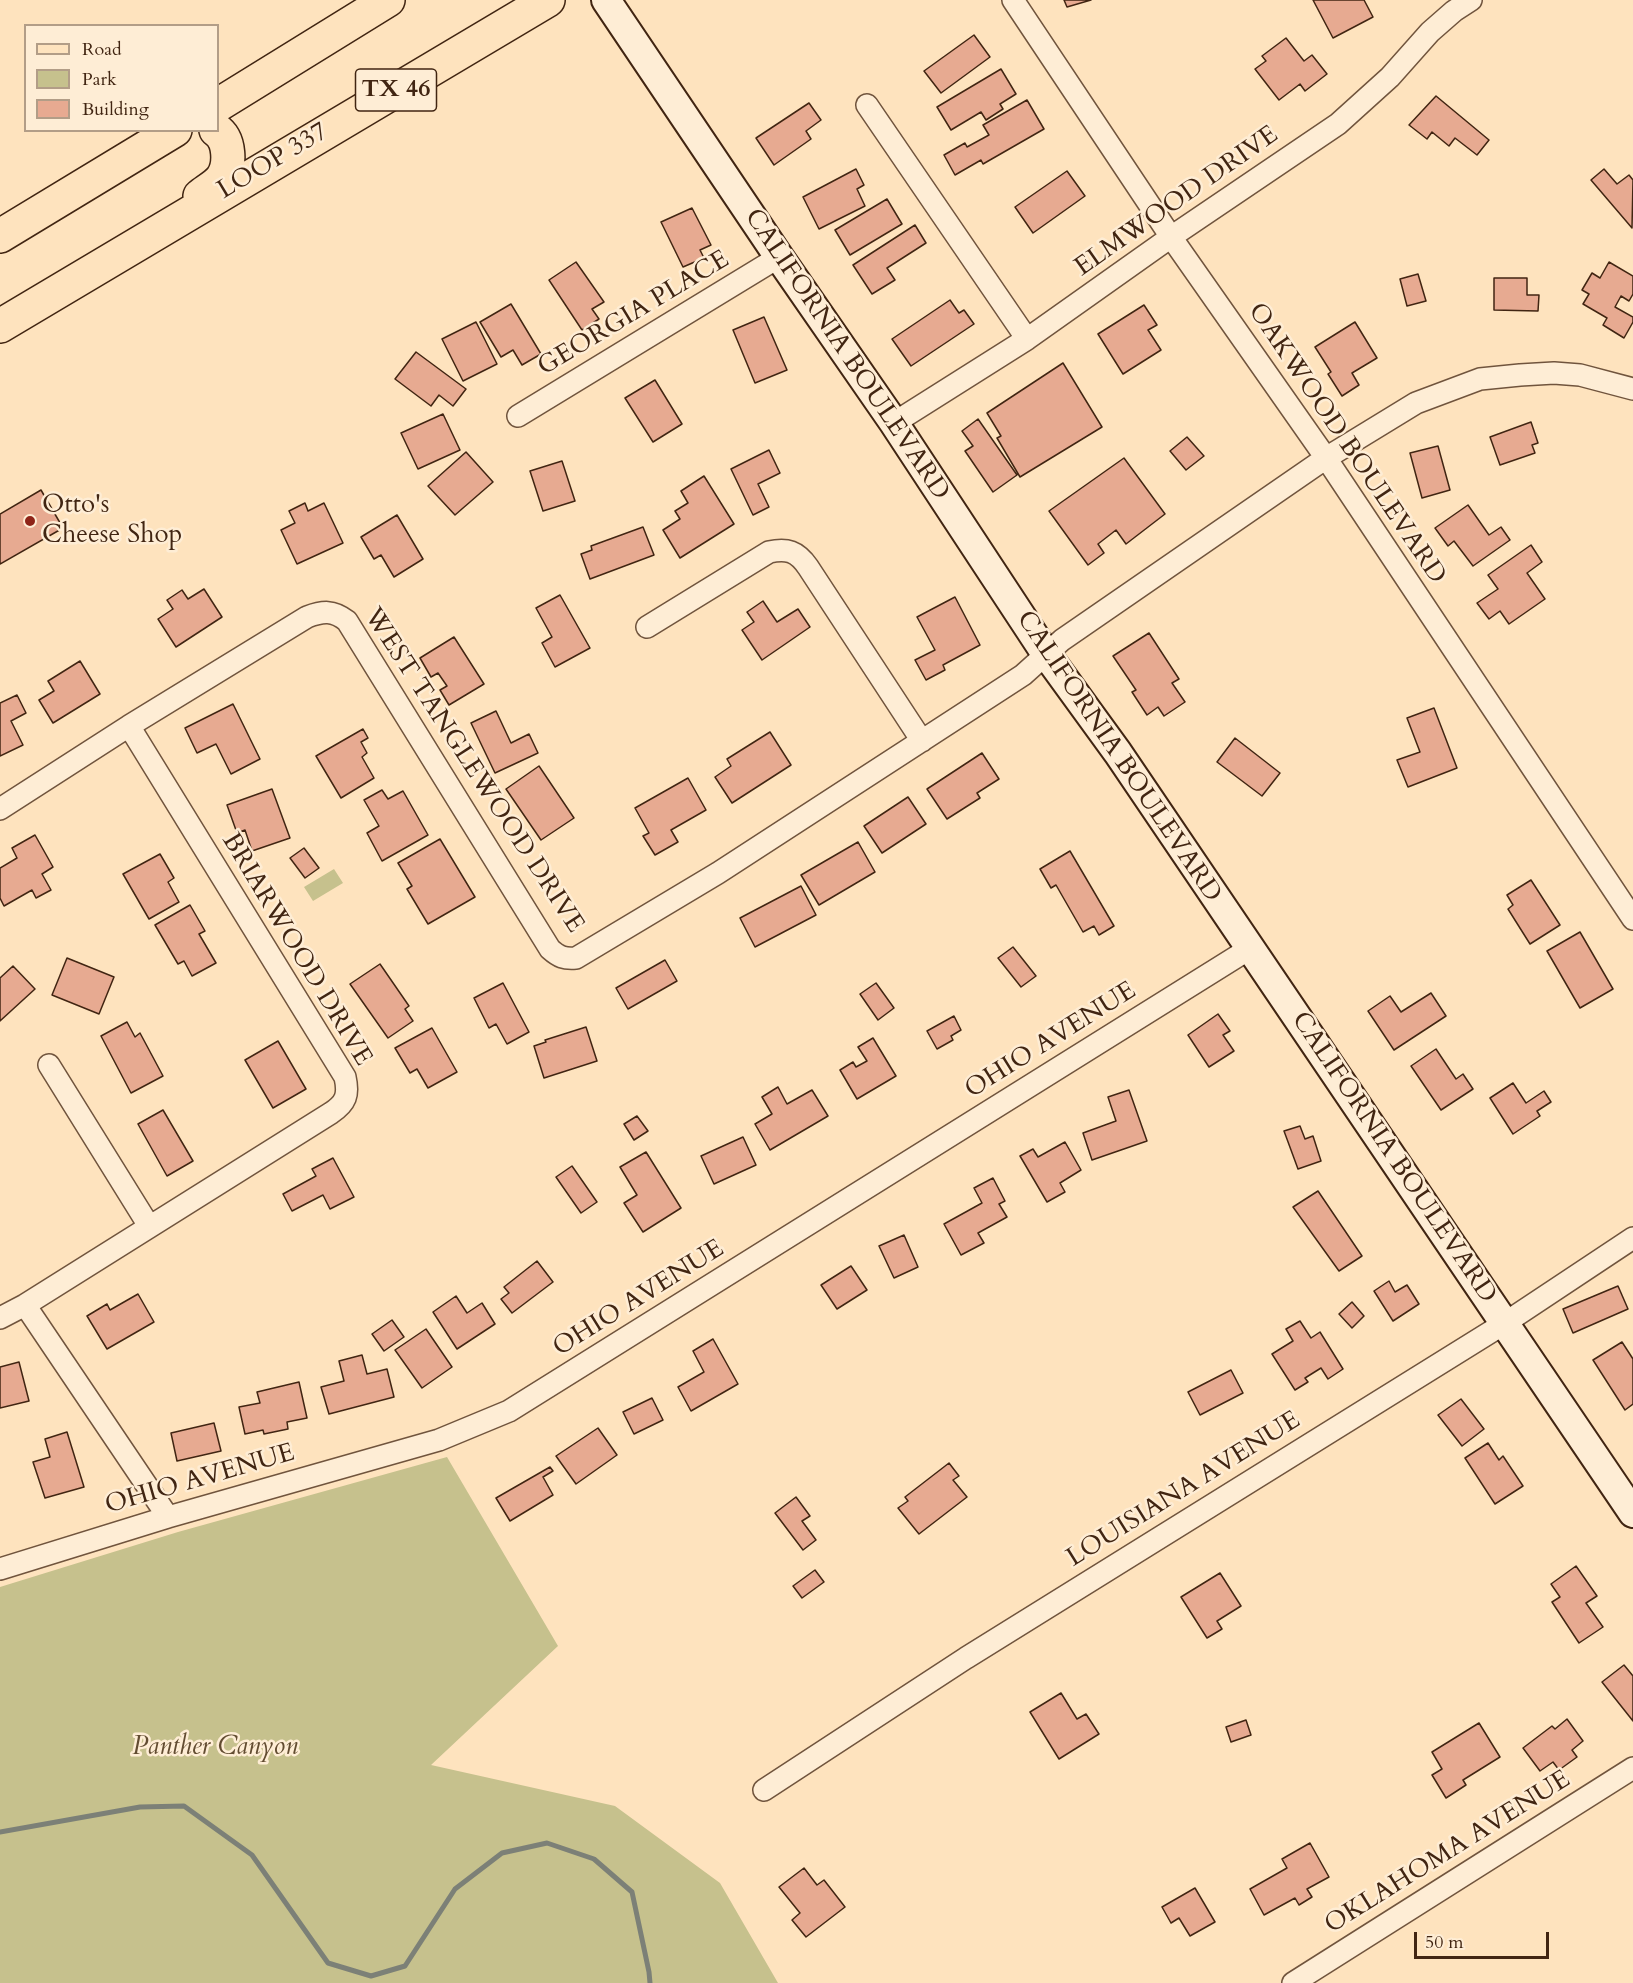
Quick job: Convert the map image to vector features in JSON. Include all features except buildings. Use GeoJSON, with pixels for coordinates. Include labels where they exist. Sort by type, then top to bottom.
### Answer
{"type":"FeatureCollection","features":[{"type":"Feature","properties":{"kind":"main road"},"geometry":{"type":"LineString","coordinates":[[219,104],[388,0]]}},
{"type":"Feature","properties":{"kind":"main road","name":"LOOP 337"},"geometry":{"type":"LineString","coordinates":[[0,326],[548,0]]}},
{"type":"Feature","properties":{"kind":"main road"},"geometry":{"type":"LineString","coordinates":[[0,236],[173,132]]}},
{"type":"Feature","properties":{"kind":"main road"},"geometry":{"type":"LineString","coordinates":[[159,230],[223,177],[229,152],[219,132]]}},
{"type":"Feature","properties":{"kind":"street","name":"CALIFORNIA BOULEVARD"},"geometry":{"type":"LineString","coordinates":[[606,0],[778,257],[894,423],[1046,654],[1118,753],[1633,1513]]}},
{"type":"Feature","properties":{"kind":"street","name":"OAKWOOD BOULEVARD"},"geometry":{"type":"LineString","coordinates":[[1013,0],[1171,237],[1326,458],[1633,919]]}},
{"type":"Feature","properties":{"kind":"street","name":"ELMWOOD DRIVE"},"geometry":{"type":"LineString","coordinates":[[894,423],[1027,339],[1171,237],[1338,124],[1390,77],[1430,32],[1471,0]]}},
{"type":"Feature","properties":{"kind":"street"},"geometry":{"type":"LineString","coordinates":[[867,105],[1027,339]]}},
{"type":"Feature","properties":{"kind":"street","name":"GEORGIA PLACE"},"geometry":{"type":"LineString","coordinates":[[518,417],[778,257]]}},
{"type":"Feature","properties":{"kind":"street","name":"WEST TANGLEWOOD DRIVE"},"geometry":{"type":"LineString","coordinates":[[0,809],[129,726],[307,617],[329,612],[338,614],[347,621],[550,949],[558,956],[567,959],[576,958],[718,873],[1023,675],[1062,640],[1326,458],[1416,403],[1480,379],[1554,374],[1580,375],[1633,389]]}},
{"type":"Feature","properties":{"kind":"street"},"geometry":{"type":"LineString","coordinates":[[647,627],[769,552],[782,549],[792,551],[801,557],[808,567],[922,741]]}},
{"type":"Feature","properties":{"kind":"street","name":"BRIARWOOD DRIVE"},"geometry":{"type":"LineString","coordinates":[[0,1318],[331,1113],[340,1107],[346,1098],[348,1089],[345,1077],[129,726]]}},
{"type":"Feature","properties":{"kind":"street","name":"OHIO AVENUE"},"geometry":{"type":"LineString","coordinates":[[0,1569],[168,1517],[439,1440],[509,1411],[1249,949]]}},
{"type":"Feature","properties":{"kind":"street"},"geometry":{"type":"LineString","coordinates":[[49,1065],[149,1226]]}},
{"type":"Feature","properties":{"kind":"street","name":"LOUISIANA AVENUE"},"geometry":{"type":"LineString","coordinates":[[764,1790],[972,1654],[1505,1323],[1633,1238]]}},
{"type":"Feature","properties":{"kind":"street"},"geometry":{"type":"LineString","coordinates":[[24,1305],[168,1517]]}},
{"type":"Feature","properties":{"kind":"street","name":"OKLAHOMA AVENUE"},"geometry":{"type":"LineString","coordinates":[[1293,1983],[1633,1768]]}},
{"type":"Feature","properties":{"kind":"green space"},"geometry":{"type":"Polygon","coordinates":[[[334,869],[343,883],[313,901],[304,887],[334,869]]]}},
{"type":"Feature","properties":{"kind":"green space","name":"Panther Canyon"},"geometry":{"type":"Polygon","coordinates":[[[447,1457],[558,1646],[431,1765],[615,1806],[720,1883],[778,1983],[0,1983],[0,1587],[178,1532],[447,1457]]]}},
{"type":"Feature","properties":{"kind":"waterway"},"geometry":{"type":"LineString","coordinates":[[0,1832],[140,1807],[184,1806],[252,1855],[328,1963],[371,1976],[405,1966],[455,1889],[502,1853],[547,1843],[594,1859],[632,1892],[650,1983]]}},
{"type":"Feature","properties":{"kind":"place","name":"Otto's Cheese Shop"},"geometry":{"type":"Point","coordinates":[30,521]}}]}
